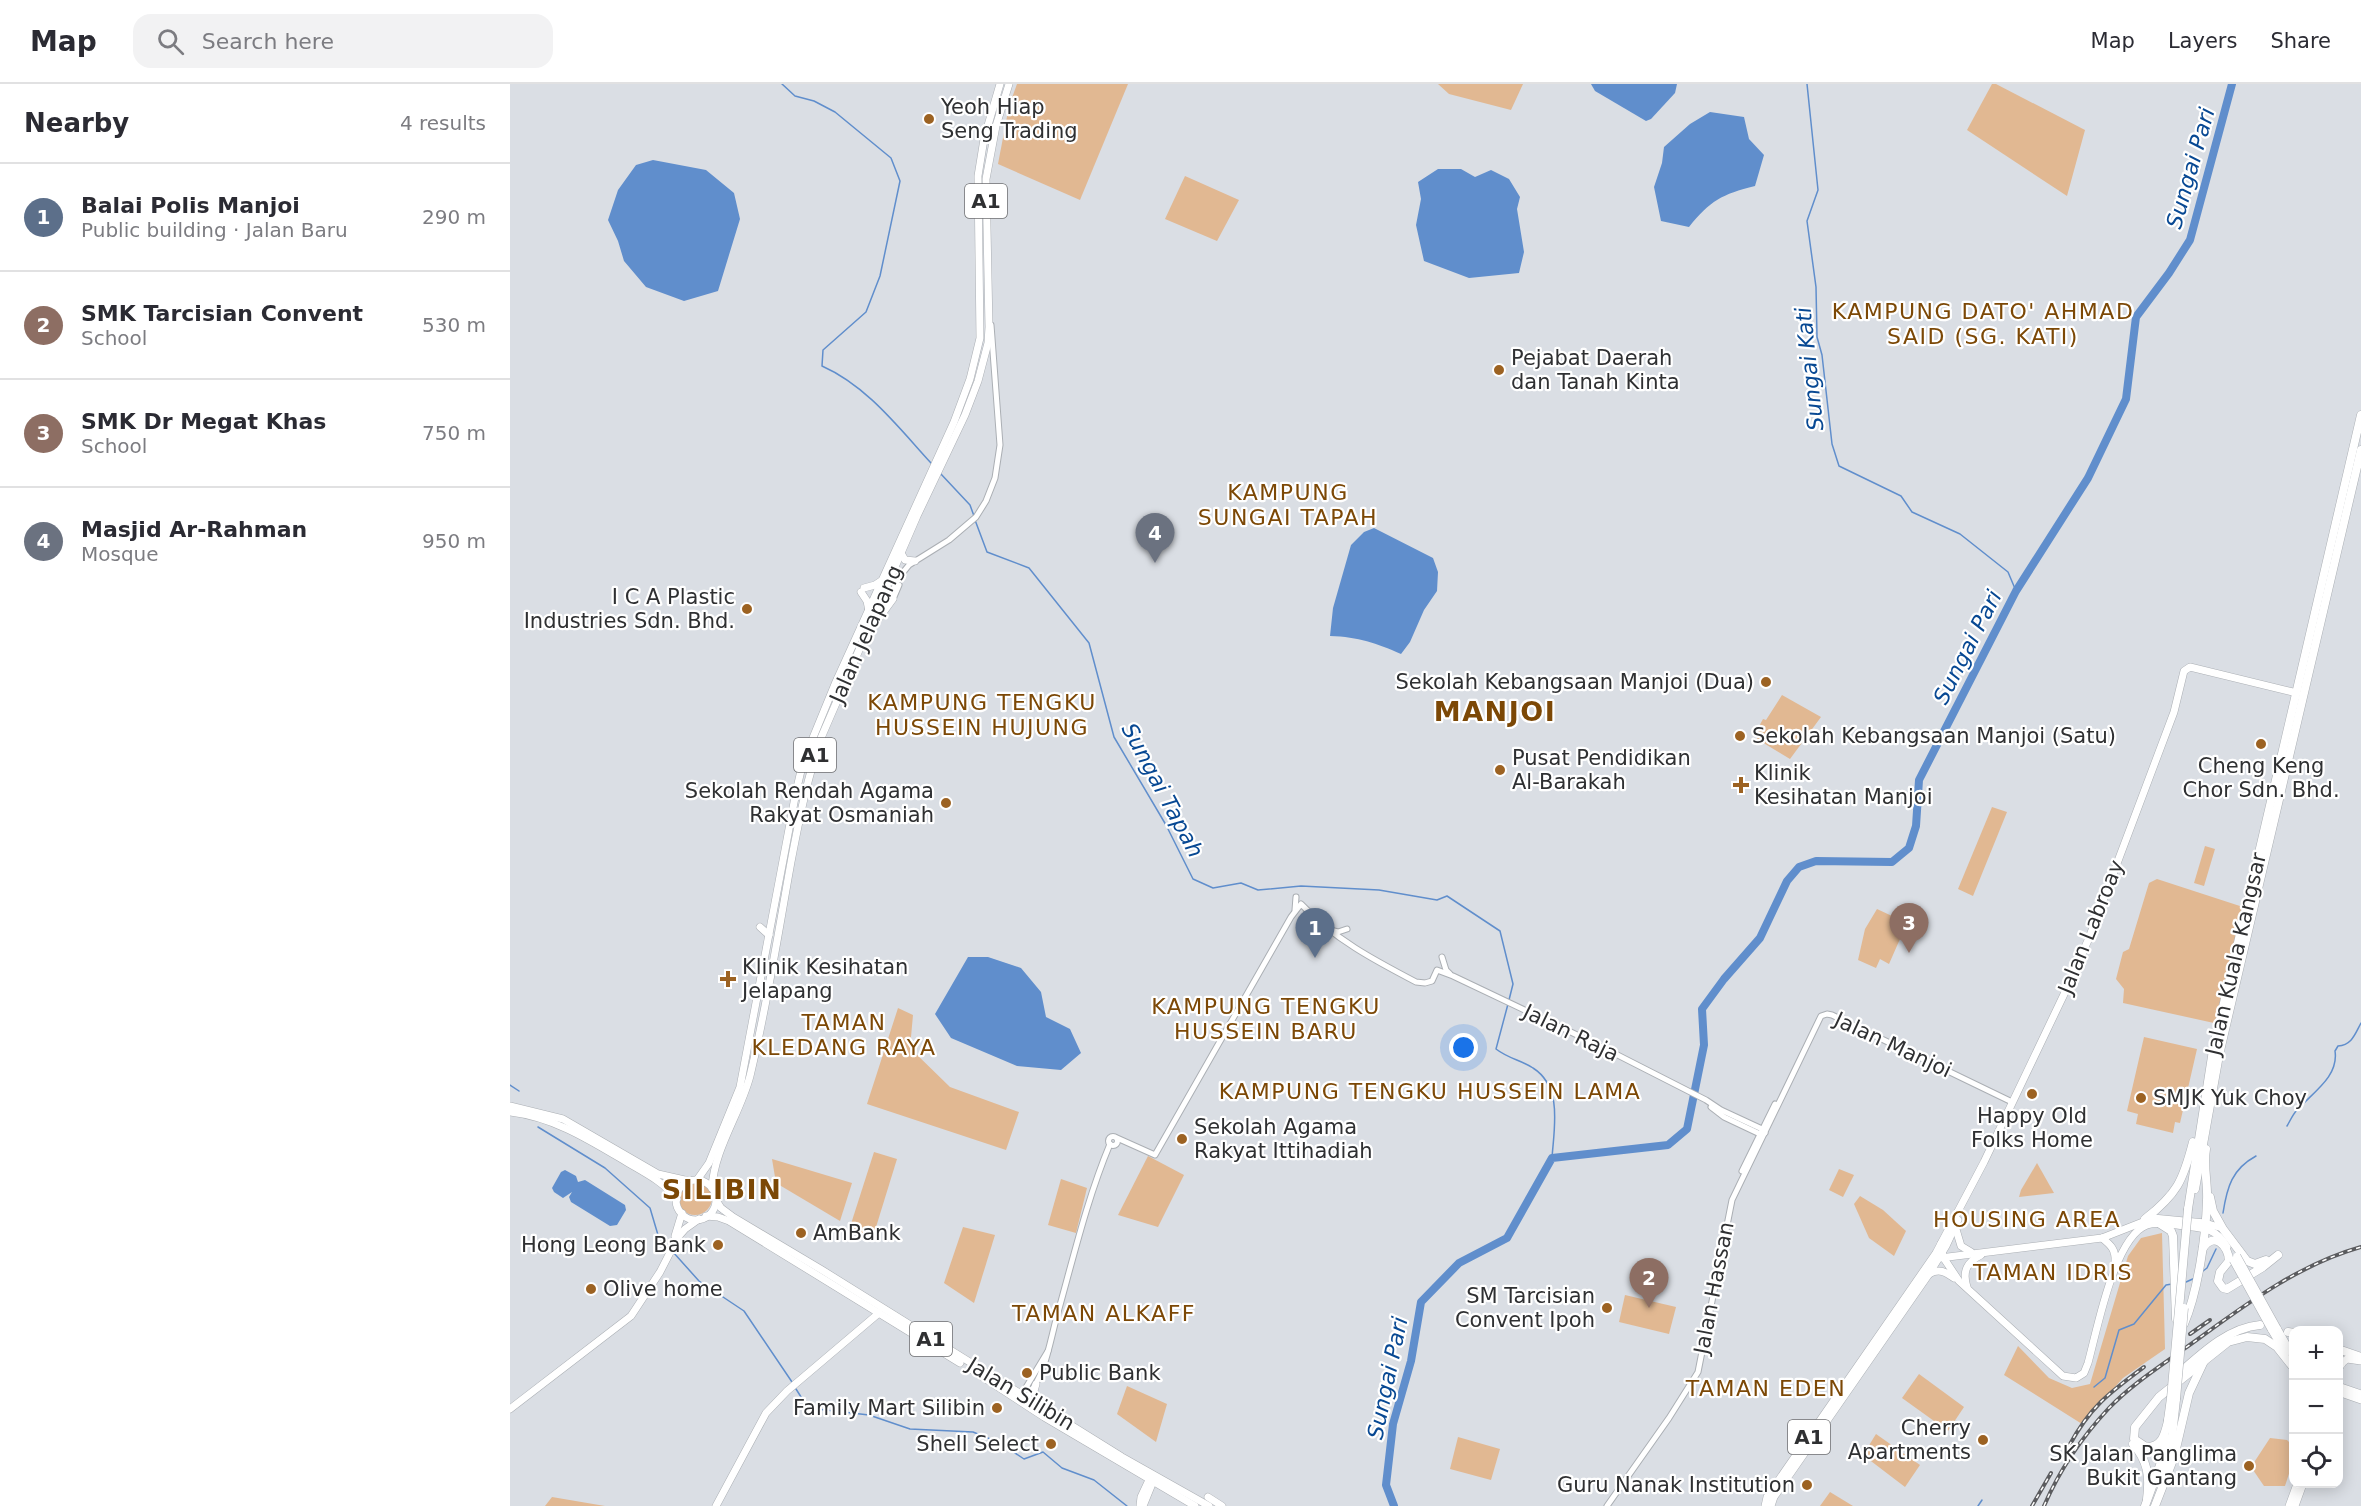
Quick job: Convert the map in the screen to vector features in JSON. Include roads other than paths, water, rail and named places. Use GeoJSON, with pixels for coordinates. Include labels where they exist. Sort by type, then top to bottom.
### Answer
{"type":"FeatureCollection","features":[{"type":"Feature","properties":{"kind":"highway","name":"Jalan Kuala Kangsar"},"geometry":{"type":"LineString","coordinates":[[2180,1330],[2188,1209],[2209,1076],[2361,415]]}},
{"type":"Feature","properties":{"kind":"highway","name":"Jalan Kuala Kangsar"},"geometry":{"type":"LineString","coordinates":[[2150,1504],[2164,1467],[2172,1436],[2180,1330],[2193,1211],[2219,1055],[2361,450]]}},
{"type":"Feature","properties":{"kind":"highway"},"geometry":{"type":"LineString","coordinates":[[2299,721],[2300,699],[2297,693],[2303,690],[2312,665]]}},
{"type":"Feature","properties":{"kind":"highway"},"geometry":{"type":"LineString","coordinates":[[2145,1220],[2174,1193],[2186,1172],[2209,1076]]}},
{"type":"Feature","properties":{"kind":"highway"},"geometry":{"type":"LineString","coordinates":[[2180,1330],[2188,1314],[2205,1225],[2207,1184],[2205,1154],[2211,1109]]}},
{"type":"Feature","properties":{"kind":"highway"},"geometry":{"type":"LineString","coordinates":[[2201,1253],[2208,1242],[2214,1240],[2221,1242],[2228,1250],[2229,1261],[2220,1272],[2218,1281],[2223,1288],[2227,1288],[2263,1267],[2278,1255],[2259,1264],[2251,1264],[2223,1229],[2213,1211],[2207,1184]]}},
{"type":"Feature","properties":{"kind":"highway"},"geometry":{"type":"LineString","coordinates":[[2160,1224],[2171,1231],[2173,1236],[2180,1330]]}},
{"type":"Feature","properties":{"kind":"highway"},"geometry":{"type":"LineString","coordinates":[[2150,1504],[2148,1471],[2143,1456],[2129,1437],[2132,1422],[2151,1398],[2217,1342],[2245,1326],[2260,1326]]}},
{"type":"Feature","properties":{"kind":"highway"},"geometry":{"type":"LineString","coordinates":[[2169,1417],[2162,1441],[2146,1447],[2137,1443],[2133,1430],[2159,1397],[2228,1342],[2237,1338],[2256,1337],[2277,1347],[2289,1360]]}},
{"type":"Feature","properties":{"kind":"highway"},"geometry":{"type":"LineString","coordinates":[[2343,1353],[2361,1359]]}},
{"type":"Feature","properties":{"kind":"highway"},"geometry":{"type":"LineString","coordinates":[[2150,1504],[2174,1457],[2189,1393],[2206,1358]]}},
{"type":"Feature","properties":{"kind":"highway","name":"Jalan Kuala Kangsar"},"geometry":{"type":"LineString","coordinates":[[2150,1504],[2174,1398]]}},
{"type":"Feature","properties":{"kind":"main road","name":"Jalan Jelapang"},"geometry":{"type":"LineString","coordinates":[[945,449],[970,379],[980,338],[978,176],[984,139],[1000,84]]}},
{"type":"Feature","properties":{"kind":"main road","name":"Jalan Jelapang"},"geometry":{"type":"LineString","coordinates":[[712,1188],[715,1166],[744,1097],[750,1076],[813,761],[867,634],[883,578],[978,381],[988,343],[989,321],[986,179],[996,126],[1009,84]]}},
{"type":"Feature","properties":{"kind":"main road"},"geometry":{"type":"LineString","coordinates":[[984,357],[984,344],[980,338],[986,333],[989,321]]}},
{"type":"Feature","properties":{"kind":"main road","name":"Jalan Jelapang"},"geometry":{"type":"LineString","coordinates":[[693,1181],[709,1163],[740,1087],[803,762],[835,684],[869,611],[902,553],[932,476]]}},
{"type":"Feature","properties":{"kind":"main road"},"geometry":{"type":"LineString","coordinates":[[902,553],[906,561],[915,561]]}},
{"type":"Feature","properties":{"kind":"main road"},"geometry":{"type":"LineString","coordinates":[[869,611],[867,599],[862,590],[875,585],[883,578]]}},
{"type":"Feature","properties":{"kind":"main road"},"geometry":{"type":"LineString","coordinates":[[867,634],[893,599]]}},
{"type":"Feature","properties":{"kind":"main road","name":"Jalan Labroay"},"geometry":{"type":"LineString","coordinates":[[1971,1185],[2089,938],[2174,712],[2184,671],[2190,667],[2243,681]]}},
{"type":"Feature","properties":{"kind":"main road"},"geometry":{"type":"LineString","coordinates":[[2174,712],[2188,671],[2297,693]]}},
{"type":"Feature","properties":{"kind":"main road"},"geometry":{"type":"LineString","coordinates":[[760,927],[769,935]]}},
{"type":"Feature","properties":{"kind":"main road"},"geometry":{"type":"LineString","coordinates":[[510,1106],[563,1119],[658,1174],[705,1182],[712,1188]]}},
{"type":"Feature","properties":{"kind":"main road"},"geometry":{"type":"LineString","coordinates":[[510,1112],[545,1119],[573,1130],[659,1181],[677,1199],[682,1213],[676,1236],[631,1316],[510,1409]]}},
{"type":"Feature","properties":{"kind":"main road","name":"A1"},"geometry":{"type":"LineString","coordinates":[[677,1199],[680,1189],[693,1181]]}},
{"type":"Feature","properties":{"kind":"main road","name":"A1"},"geometry":{"type":"LineString","coordinates":[[1765,1506],[1767,1497],[1855,1370],[1940,1257],[1969,1197],[1971,1185]]}},
{"type":"Feature","properties":{"kind":"main road","name":"A1"},"geometry":{"type":"LineString","coordinates":[[1771,1506],[1774,1497],[1926,1274],[1971,1185]]}},
{"type":"Feature","properties":{"kind":"main road","name":"A1"},"geometry":{"type":"LineString","coordinates":[[712,1188],[716,1200]]}},
{"type":"Feature","properties":{"kind":"main road"},"geometry":{"type":"LineString","coordinates":[[676,1236],[713,1209],[716,1200]]}},
{"type":"Feature","properties":{"kind":"main road","name":"Jalan Silibin"},"geometry":{"type":"LineString","coordinates":[[716,1200],[726,1213],[822,1270],[873,1305]]}},
{"type":"Feature","properties":{"kind":"main road","name":"A1"},"geometry":{"type":"LineString","coordinates":[[682,1213],[688,1217],[703,1218]]}},
{"type":"Feature","properties":{"kind":"main road","name":"Jalan Silibin"},"geometry":{"type":"LineString","coordinates":[[703,1218],[724,1219],[873,1305],[1024,1397],[1041,1405],[1153,1480],[1207,1503],[1222,1506]]}},
{"type":"Feature","properties":{"kind":"main road"},"geometry":{"type":"LineString","coordinates":[[1940,1257],[2102,1238],[2145,1220],[2163,1218],[2223,1229],[2235,1258],[2289,1356]]}},
{"type":"Feature","properties":{"kind":"main road"},"geometry":{"type":"LineString","coordinates":[[1941,1244],[1940,1257],[1967,1289],[2064,1376],[2076,1378],[2084,1373],[2088,1363],[2115,1264],[2131,1236],[2139,1229],[2146,1225],[2160,1224],[2205,1225],[2220,1234],[2235,1258]]}},
{"type":"Feature","properties":{"kind":"main road"},"geometry":{"type":"LineString","coordinates":[[1955,1226],[1961,1246],[1974,1254]]}},
{"type":"Feature","properties":{"kind":"main road"},"geometry":{"type":"LineString","coordinates":[[2102,1238],[2115,1251],[2115,1264]]}},
{"type":"Feature","properties":{"kind":"main road"},"geometry":{"type":"LineString","coordinates":[[791,1252],[796,1261],[816,1271],[822,1270],[827,1280]]}},
{"type":"Feature","properties":{"kind":"main road"},"geometry":{"type":"LineString","coordinates":[[1967,1289],[1965,1269],[1971,1261],[1984,1253]]}},
{"type":"Feature","properties":{"kind":"main road"},"geometry":{"type":"LineString","coordinates":[[1926,1274],[1942,1271],[1959,1281]]}},
{"type":"Feature","properties":{"kind":"main road"},"geometry":{"type":"LineString","coordinates":[[716,1506],[754,1431],[766,1413],[787,1391],[870,1322],[879,1313],[880,1308],[873,1305],[870,1322]]}},
{"type":"Feature","properties":{"kind":"main road","name":"Jalan Silibin"},"geometry":{"type":"LineString","coordinates":[[879,1313],[1066,1430],[1195,1506]]}},
{"type":"Feature","properties":{"kind":"main road"},"geometry":{"type":"LineString","coordinates":[[870,1322],[881,1319],[892,1320]]}},
{"type":"Feature","properties":{"kind":"main road"},"geometry":{"type":"LineString","coordinates":[[1852,1384],[1856,1375],[1855,1370],[1861,1369],[1876,1350]]}},
{"type":"Feature","properties":{"kind":"main road"},"geometry":{"type":"LineString","coordinates":[[2343,1364],[2348,1359],[2361,1359]]}},
{"type":"Feature","properties":{"kind":"main road"},"geometry":{"type":"LineString","coordinates":[[987,1380],[1024,1397],[1066,1430]]}},
{"type":"Feature","properties":{"kind":"main road"},"geometry":{"type":"LineString","coordinates":[[1036,1384],[1034,1396],[1041,1405]]}},
{"type":"Feature","properties":{"kind":"main road"},"geometry":{"type":"LineString","coordinates":[[2356,1393],[2361,1402]]}},
{"type":"Feature","properties":{"kind":"main road"},"geometry":{"type":"LineString","coordinates":[[2343,1398],[2361,1402]]}},
{"type":"Feature","properties":{"kind":"main road"},"geometry":{"type":"LineString","coordinates":[[1142,1506],[1141,1497],[1153,1480]]}},
{"type":"Feature","properties":{"kind":"main road"},"geometry":{"type":"LineString","coordinates":[[2289,1506],[2295,1488]]}},
{"type":"Feature","properties":{"kind":"main road"},"geometry":{"type":"LineString","coordinates":[[2296,1503],[2301,1488]]}},
{"type":"Feature","properties":{"kind":"street"},"geometry":{"type":"LineString","coordinates":[[878,597],[889,597],[903,572],[915,561],[969,525],[986,501],[995,478],[1000,445],[993,335],[989,321]]}},
{"type":"Feature","properties":{"kind":"street"},"geometry":{"type":"LineString","coordinates":[[878,597],[888,602],[893,599],[905,573],[915,561]]}},
{"type":"Feature","properties":{"kind":"street"},"geometry":{"type":"LineString","coordinates":[[1293,914],[1296,897]]}},
{"type":"Feature","properties":{"kind":"street"},"geometry":{"type":"LineString","coordinates":[[1024,1397],[1048,1351],[1103,1161],[1115,1143],[1138,1148],[1155,1155],[1293,914],[1301,904],[1312,917],[1341,940],[1416,982],[1425,983],[1444,973]]}},
{"type":"Feature","properties":{"kind":"street"},"geometry":{"type":"LineString","coordinates":[[1293,914],[1301,913],[1312,917]]}},
{"type":"Feature","properties":{"kind":"street"},"geometry":{"type":"LineString","coordinates":[[1326,929],[1338,932],[1347,929]]}},
{"type":"Feature","properties":{"kind":"street"},"geometry":{"type":"LineString","coordinates":[[1442,957],[1446,970],[1453,976]]}},
{"type":"Feature","properties":{"kind":"street","name":"Jalan Raja"},"geometry":{"type":"LineString","coordinates":[[1432,980],[1437,970],[1453,976],[1596,1044],[1703,1100],[1724,1117],[1762,1132]]}},
{"type":"Feature","properties":{"kind":"street","name":"Jalan Manjoi"},"geometry":{"type":"LineString","coordinates":[[1762,1132],[1818,1020],[1827,1014],[2012,1102]]}},
{"type":"Feature","properties":{"kind":"street","name":"Jalan Hassan"},"geometry":{"type":"LineString","coordinates":[[1607,1506],[1669,1418],[1698,1372],[1727,1219],[1737,1187],[1762,1132]]}},
{"type":"Feature","properties":{"kind":"street"},"geometry":{"type":"LineString","coordinates":[[1024,1397],[1036,1384],[1048,1358],[1048,1351]]}},
{"type":"Feature","properties":{"kind":"water"},"geometry":{"type":"Polygon","coordinates":[[[1591,84],[1677,84],[1675,93],[1651,119],[1646,121],[1595,91],[1591,84]]]}},
{"type":"Feature","properties":{"kind":"water"},"geometry":{"type":"Polygon","coordinates":[[[1710,112],[1744,117],[1749,139],[1764,155],[1755,186],[1734,192],[1718,200],[1689,227],[1661,221],[1654,187],[1662,163],[1664,147],[1690,124],[1710,112]]]}},
{"type":"Feature","properties":{"kind":"water"},"geometry":{"type":"Polygon","coordinates":[[[653,160],[706,170],[734,193],[740,219],[718,291],[684,301],[646,287],[624,261],[608,220],[618,190],[636,165],[653,160]]]}},
{"type":"Feature","properties":{"kind":"water"},"geometry":{"type":"Polygon","coordinates":[[[1438,169],[1461,169],[1475,177],[1491,170],[1509,179],[1520,197],[1517,209],[1524,252],[1519,273],[1469,278],[1424,261],[1416,225],[1421,199],[1418,182],[1438,169]]]}},
{"type":"Feature","properties":{"kind":"water"},"geometry":{"type":"Polygon","coordinates":[[[1374,528],[1433,558],[1438,572],[1437,591],[1424,610],[1410,642],[1401,654],[1367,641],[1330,636],[1333,608],[1351,545],[1364,532],[1374,528]]]}},
{"type":"Feature","properties":{"kind":"water"},"geometry":{"type":"Polygon","coordinates":[[[968,957],[988,957],[1021,968],[1041,992],[1046,1017],[1070,1029],[1081,1053],[1061,1070],[1017,1066],[951,1038],[935,1014],[968,957]]]}},
{"type":"Feature","properties":{"kind":"water"},"geometry":{"type":"Polygon","coordinates":[[[565,1170],[576,1176],[578,1182],[585,1180],[625,1205],[626,1210],[617,1225],[610,1226],[571,1202],[569,1197],[572,1192],[563,1198],[554,1192],[552,1188],[561,1172],[565,1170]]]}},
{"type":"Feature","properties":{"kind":"waterway","name":"Sungai Tapah"},"geometry":{"type":"LineString","coordinates":[[782,84],[795,96],[814,101],[835,112],[891,158],[900,181],[880,276],[866,312],[823,350],[822,366],[838,374],[868,396],[931,463]]}},
{"type":"Feature","properties":{"kind":"waterway","name":"Sungai Kati"},"geometry":{"type":"LineString","coordinates":[[1807,84],[1818,190],[1807,221],[1816,287],[1817,337],[1822,355],[1832,444],[1839,466],[1901,496],[1912,512],[1960,534],[2008,572],[2016,591]]}},
{"type":"Feature","properties":{"kind":"waterway","name":"Sungai Pari"},"geometry":{"type":"LineString","coordinates":[[1394,1506],[1386,1485],[1393,1424],[1411,1361],[1421,1302],[1459,1263],[1507,1238],[1552,1158],[1668,1145],[1687,1129],[1704,1045],[1702,1009],[1724,979],[1760,938],[1787,881],[1799,867],[1816,861],[1892,862],[1909,848],[1916,826],[1919,780],[2016,591],[2088,478],[2126,399],[2136,317],[2190,240],[2232,84]]}},
{"type":"Feature","properties":{"kind":"waterway","name":"Sungai Tapah"},"geometry":{"type":"LineString","coordinates":[[940,473],[970,505],[974,516]]}},
{"type":"Feature","properties":{"kind":"waterway","name":"Sungai Tapah"},"geometry":{"type":"LineString","coordinates":[[975,520],[987,552],[1029,568],[1089,643],[1114,737],[1166,825],[1193,879],[1213,888],[1241,883],[1258,890],[1301,886],[1379,890],[1437,900],[1447,896],[1500,931],[1513,984],[1509,1000]]}},
{"type":"Feature","properties":{"kind":"waterway","name":"Sungai Tapah"},"geometry":{"type":"LineString","coordinates":[[1508,1004],[1496,1049],[1533,1068],[1543,1076],[1549,1086],[1553,1097],[1555,1121],[1552,1158]]}},
{"type":"Feature","properties":{"kind":"waterway"},"geometry":{"type":"LineString","coordinates":[[2287,1126],[2296,1112],[2329,1077],[2333,1069],[2335,1051],[2338,1046],[2350,1041],[2361,1023]]}},
{"type":"Feature","properties":{"kind":"waterway"},"geometry":{"type":"LineString","coordinates":[[510,1085],[519,1091]]}},
{"type":"Feature","properties":{"kind":"waterway"},"geometry":{"type":"LineString","coordinates":[[538,1127],[605,1168],[650,1208],[658,1235],[670,1249]]}},
{"type":"Feature","properties":{"kind":"waterway"},"geometry":{"type":"LineString","coordinates":[[2223,1213],[2226,1195],[2236,1173],[2256,1156]]}},
{"type":"Feature","properties":{"kind":"waterway"},"geometry":{"type":"LineString","coordinates":[[2203,1271],[2207,1268],[2216,1249]]}},
{"type":"Feature","properties":{"kind":"waterway"},"geometry":{"type":"LineString","coordinates":[[673,1252],[699,1281],[744,1311],[792,1382]]}},
{"type":"Feature","properties":{"kind":"waterway"},"geometry":{"type":"LineString","coordinates":[[2186,1282],[2195,1278]]}},
{"type":"Feature","properties":{"kind":"waterway"},"geometry":{"type":"LineString","coordinates":[[2094,1387],[2105,1378],[2119,1330],[2134,1324],[2166,1285],[2172,1284]]}},
{"type":"Feature","properties":{"kind":"waterway"},"geometry":{"type":"LineString","coordinates":[[796,1389],[808,1408],[869,1415],[910,1429],[973,1432],[1000,1443],[1024,1459],[1043,1452],[1062,1468],[1094,1480],[1127,1506]]}},
{"type":"Feature","properties":{"kind":"waterway"},"geometry":{"type":"LineString","coordinates":[[1978,1506],[1982,1500]]}},
{"type":"Feature","properties":{"kind":"railway"},"geometry":{"type":"LineString","coordinates":[[2044,1506],[2064,1466],[2090,1430],[2109,1408],[2136,1384],[2268,1290],[2313,1265],[2361,1247]]}},
{"type":"Feature","properties":{"kind":"railway"},"geometry":{"type":"LineString","coordinates":[[2190,1334],[2210,1320]]}},
{"type":"Feature","properties":{"kind":"railway"},"geometry":{"type":"LineString","coordinates":[[2069,1446],[2101,1402],[2144,1367]]}},
{"type":"Feature","properties":{"kind":"railway"},"geometry":{"type":"LineString","coordinates":[[2032,1506],[2051,1473]]}},
{"type":"Feature","properties":{"kind":"place","name":"Yeoh Hiap Seng Trading"},"geometry":{"type":"Point","coordinates":[929,119]}},
{"type":"Feature","properties":{"kind":"place","name":"Pejabat Daerah dan Tanah Kinta"},"geometry":{"type":"Point","coordinates":[1499,370]}},
{"type":"Feature","properties":{"kind":"place","name":"Masjid Ar-Rahman"},"geometry":{"type":"Point","coordinates":[1155,563]}},
{"type":"Feature","properties":{"kind":"place","name":"I C A Plastic Industries Sdn. Bhd."},"geometry":{"type":"Point","coordinates":[747,609]}},
{"type":"Feature","properties":{"kind":"place","name":"Sekolah Kebangsaan Manjoi (Dua)"},"geometry":{"type":"Point","coordinates":[1766,682]}},
{"type":"Feature","properties":{"kind":"place","name":"Sekolah Kebangsaan Manjoi (Satu)"},"geometry":{"type":"Point","coordinates":[1740,736]}},
{"type":"Feature","properties":{"kind":"place","name":"Cheng Keng Chor Sdn. Bhd."},"geometry":{"type":"Point","coordinates":[2261,744]}},
{"type":"Feature","properties":{"kind":"place","name":"Pusat Pendidikan Al-Barakah"},"geometry":{"type":"Point","coordinates":[1500,770]}},
{"type":"Feature","properties":{"kind":"place","name":"Klinik Kesihatan Manjoi"},"geometry":{"type":"Point","coordinates":[1741,785]}},
{"type":"Feature","properties":{"kind":"place","name":"Sekolah Rendah Agama Rakyat Osmaniah"},"geometry":{"type":"Point","coordinates":[946,803]}},
{"type":"Feature","properties":{"kind":"place","name":"SMK Dr Megat Khas"},"geometry":{"type":"Point","coordinates":[1909,953]}},
{"type":"Feature","properties":{"kind":"place","name":"Balai Polis Manjoi"},"geometry":{"type":"Point","coordinates":[1315,958]}},
{"type":"Feature","properties":{"kind":"place","name":"Klinik Kesihatan Jelapang"},"geometry":{"type":"Point","coordinates":[728,979]}},
{"type":"Feature","properties":{"kind":"place","name":"Happy Old Folks Home"},"geometry":{"type":"Point","coordinates":[2032,1094]}},
{"type":"Feature","properties":{"kind":"place","name":"SMJK Yuk Choy"},"geometry":{"type":"Point","coordinates":[2141,1098]}},
{"type":"Feature","properties":{"kind":"place","name":"Sekolah Agama Rakyat Ittihadiah"},"geometry":{"type":"Point","coordinates":[1182,1139]}},
{"type":"Feature","properties":{"kind":"place","name":"AmBank"},"geometry":{"type":"Point","coordinates":[801,1233]}},
{"type":"Feature","properties":{"kind":"place","name":"Hong Leong Bank"},"geometry":{"type":"Point","coordinates":[718,1245]}},
{"type":"Feature","properties":{"kind":"place","name":"Olive home"},"geometry":{"type":"Point","coordinates":[591,1289]}},
{"type":"Feature","properties":{"kind":"place","name":"SM Tarcisian Convent Ipoh"},"geometry":{"type":"Point","coordinates":[1607,1308]}},
{"type":"Feature","properties":{"kind":"place","name":"SMK Tarcisian Convent"},"geometry":{"type":"Point","coordinates":[1649,1308]}},
{"type":"Feature","properties":{"kind":"place","name":"Public Bank"},"geometry":{"type":"Point","coordinates":[1027,1373]}},
{"type":"Feature","properties":{"kind":"place","name":"Family Mart Silibin"},"geometry":{"type":"Point","coordinates":[997,1408]}},
{"type":"Feature","properties":{"kind":"place","name":"Cherry Apartments"},"geometry":{"type":"Point","coordinates":[1983,1440]}},
{"type":"Feature","properties":{"kind":"place","name":"Shell Select"},"geometry":{"type":"Point","coordinates":[1051,1444]}},
{"type":"Feature","properties":{"kind":"place","name":"SK Jalan Panglima Bukit Gantang"},"geometry":{"type":"Point","coordinates":[2249,1466]}},
{"type":"Feature","properties":{"kind":"place","name":"Guru Nanak Institution"},"geometry":{"type":"Point","coordinates":[1807,1485]}},
{"type":"Feature","properties":{"kind":"district","name":"KAMPUNG DATO' AHMAD SAID (SG. KATI)"},"geometry":{"type":"Point","coordinates":[1983,324]}},
{"type":"Feature","properties":{"kind":"district","name":"KAMPUNG SUNGAI TAPAH"},"geometry":{"type":"Point","coordinates":[1288,504]}},
{"type":"Feature","properties":{"kind":"district","name":"MANJOI"},"geometry":{"type":"Point","coordinates":[1495,712]}},
{"type":"Feature","properties":{"kind":"district","name":"KAMPUNG TENGKU HUSSEIN HUJUNG"},"geometry":{"type":"Point","coordinates":[982,714]}},
{"type":"Feature","properties":{"kind":"district","name":"KAMPUNG TENGKU HUSSEIN BARU"},"geometry":{"type":"Point","coordinates":[1266,1018]}},
{"type":"Feature","properties":{"kind":"district","name":"TAMAN KLEDANG RAYA"},"geometry":{"type":"Point","coordinates":[844,1034]}},
{"type":"Feature","properties":{"kind":"district","name":"KAMPUNG TENGKU HUSSEIN LAMA"},"geometry":{"type":"Point","coordinates":[1430,1091]}},
{"type":"Feature","properties":{"kind":"district","name":"SILIBIN"},"geometry":{"type":"Point","coordinates":[722,1190]}},
{"type":"Feature","properties":{"kind":"district","name":"HOUSING AREA"},"geometry":{"type":"Point","coordinates":[2027,1219]}},
{"type":"Feature","properties":{"kind":"district","name":"TAMAN IDRIS"},"geometry":{"type":"Point","coordinates":[2053,1272]}},
{"type":"Feature","properties":{"kind":"district","name":"TAMAN ALKAFF"},"geometry":{"type":"Point","coordinates":[1104,1313]}},
{"type":"Feature","properties":{"kind":"district","name":"TAMAN EDEN"},"geometry":{"type":"Point","coordinates":[1766,1388]}}]}
